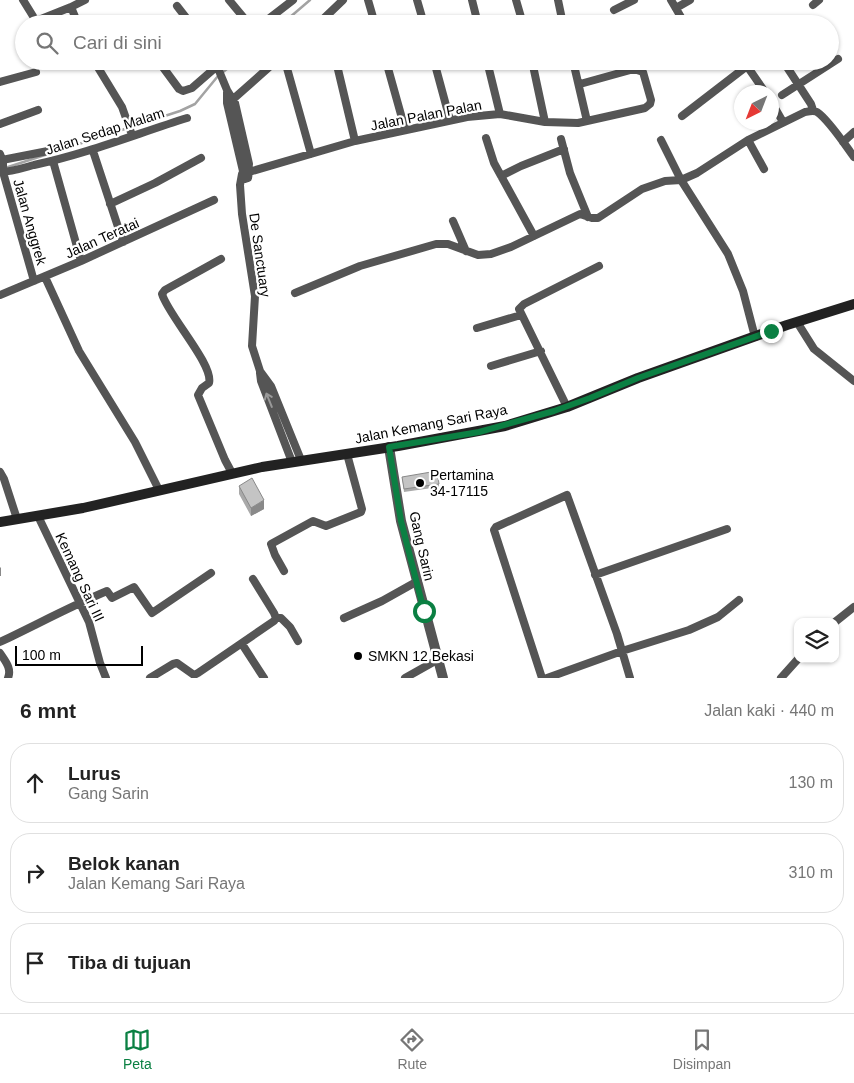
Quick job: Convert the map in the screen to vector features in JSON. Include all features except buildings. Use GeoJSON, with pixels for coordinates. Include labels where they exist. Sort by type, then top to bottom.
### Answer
{"type":"FeatureCollection","features":[{"type":"Feature","properties":{"kind":"main road","name":"Jalan Kemang Sari Raya"},"geometry":{"type":"LineString","coordinates":[[0,522],[83,508],[232,472],[479,432],[567,406],[638,378],[854,304]]}},
{"type":"Feature","properties":{"kind":"street"},"geometry":{"type":"LineString","coordinates":[[23,0],[33,15]]}},
{"type":"Feature","properties":{"kind":"street"},"geometry":{"type":"LineString","coordinates":[[49,15],[85,0]]}},
{"type":"Feature","properties":{"kind":"street"},"geometry":{"type":"LineString","coordinates":[[229,0],[242,15]]}},
{"type":"Feature","properties":{"kind":"street"},"geometry":{"type":"LineString","coordinates":[[331,15],[342,0]]}},
{"type":"Feature","properties":{"kind":"street"},"geometry":{"type":"LineString","coordinates":[[368,0],[372,15]]}},
{"type":"Feature","properties":{"kind":"street"},"geometry":{"type":"LineString","coordinates":[[417,0],[421,15]]}},
{"type":"Feature","properties":{"kind":"street"},"geometry":{"type":"LineString","coordinates":[[472,0],[476,15]]}},
{"type":"Feature","properties":{"kind":"street"},"geometry":{"type":"LineString","coordinates":[[516,0],[520,15]]}},
{"type":"Feature","properties":{"kind":"street"},"geometry":{"type":"LineString","coordinates":[[558,0],[561,15]]}},
{"type":"Feature","properties":{"kind":"street"},"geometry":{"type":"LineString","coordinates":[[614,10],[634,0]]}},
{"type":"Feature","properties":{"kind":"street"},"geometry":{"type":"LineString","coordinates":[[671,0],[680,15]]}},
{"type":"Feature","properties":{"kind":"street"},"geometry":{"type":"LineString","coordinates":[[676,8],[690,0]]}},
{"type":"Feature","properties":{"kind":"street"},"geometry":{"type":"LineString","coordinates":[[273,15],[290,1]]}},
{"type":"Feature","properties":{"kind":"street"},"geometry":{"type":"LineString","coordinates":[[177,6],[184,15]]}},
{"type":"Feature","properties":{"kind":"street"},"geometry":{"type":"LineString","coordinates":[[71,7],[74,15]]}},
{"type":"Feature","properties":{"kind":"street"},"geometry":{"type":"LineString","coordinates":[[100,70],[122,106],[130,131]]}},
{"type":"Feature","properties":{"kind":"street"},"geometry":{"type":"LineString","coordinates":[[165,70],[179,89],[183,91],[192,88],[215,70]]}},
{"type":"Feature","properties":{"kind":"street"},"geometry":{"type":"LineString","coordinates":[[222,70],[248,164],[247,174]]}},
{"type":"Feature","properties":{"kind":"street"},"geometry":{"type":"LineString","coordinates":[[230,101],[266,70]]}},
{"type":"Feature","properties":{"kind":"street"},"geometry":{"type":"LineString","coordinates":[[288,70],[311,154]]}},
{"type":"Feature","properties":{"kind":"street"},"geometry":{"type":"LineString","coordinates":[[338,70],[356,141]]}},
{"type":"Feature","properties":{"kind":"street"},"geometry":{"type":"LineString","coordinates":[[389,70],[405,129]]}},
{"type":"Feature","properties":{"kind":"street"},"geometry":{"type":"LineString","coordinates":[[436,70],[450,120]]}},
{"type":"Feature","properties":{"kind":"street"},"geometry":{"type":"LineString","coordinates":[[489,70],[500,114]]}},
{"type":"Feature","properties":{"kind":"street"},"geometry":{"type":"LineString","coordinates":[[534,70],[545,122]]}},
{"type":"Feature","properties":{"kind":"street"},"geometry":{"type":"LineString","coordinates":[[576,70],[587,121]]}},
{"type":"Feature","properties":{"kind":"street","name":"Jalan Palan Palan"},"geometry":{"type":"LineString","coordinates":[[580,84],[630,70]]}},
{"type":"Feature","properties":{"kind":"street","name":"Jalan Palan Palan"},"geometry":{"type":"LineString","coordinates":[[247,174],[356,141],[450,120],[500,114],[545,122],[578,123],[645,108],[650,104],[651,100],[641,70]]}},
{"type":"Feature","properties":{"kind":"street"},"geometry":{"type":"LineString","coordinates":[[682,116],[737,70]]}},
{"type":"Feature","properties":{"kind":"street"},"geometry":{"type":"LineString","coordinates":[[748,70],[760,85]]}},
{"type":"Feature","properties":{"kind":"street"},"geometry":{"type":"LineString","coordinates":[[789,70],[812,107],[854,157]]}},
{"type":"Feature","properties":{"kind":"street"},"geometry":{"type":"LineString","coordinates":[[782,95],[822,70]]}},
{"type":"Feature","properties":{"kind":"street"},"geometry":{"type":"LineString","coordinates":[[0,82],[36,72]]}},
{"type":"Feature","properties":{"kind":"street"},"geometry":{"type":"LineString","coordinates":[[295,293],[360,266],[436,244],[448,244],[478,255],[491,254],[511,247],[580,214],[592,218],[602,216],[647,186],[665,181],[681,180],[697,173],[748,140],[812,107]]}},
{"type":"Feature","properties":{"kind":"street"},"geometry":{"type":"LineString","coordinates":[[0,124],[38,110]]}},
{"type":"Feature","properties":{"kind":"street"},"geometry":{"type":"LineString","coordinates":[[779,115],[783,122]]}},
{"type":"Feature","properties":{"kind":"street","name":"Jalan Sedap Malam"},"geometry":{"type":"LineString","coordinates":[[2,165],[53,161],[92,151],[130,131],[187,118]]}},
{"type":"Feature","properties":{"kind":"street"},"geometry":{"type":"LineString","coordinates":[[843,142],[854,132]]}},
{"type":"Feature","properties":{"kind":"street"},"geometry":{"type":"LineString","coordinates":[[486,138],[494,163],[534,236]]}},
{"type":"Feature","properties":{"kind":"street"},"geometry":{"type":"LineString","coordinates":[[561,139],[570,173],[588,217]]}},
{"type":"Feature","properties":{"kind":"street"},"geometry":{"type":"LineString","coordinates":[[661,140],[681,180],[728,254],[743,291],[755,337]]}},
{"type":"Feature","properties":{"kind":"street"},"geometry":{"type":"LineString","coordinates":[[748,140],[764,168]]}},
{"type":"Feature","properties":{"kind":"street"},"geometry":{"type":"LineString","coordinates":[[501,176],[564,149]]}},
{"type":"Feature","properties":{"kind":"street"},"geometry":{"type":"LineString","coordinates":[[92,151],[123,242]]}},
{"type":"Feature","properties":{"kind":"street"},"geometry":{"type":"LineString","coordinates":[[2,165],[48,152]]}},
{"type":"Feature","properties":{"kind":"street"},"geometry":{"type":"LineString","coordinates":[[110,204],[155,183],[201,158]]}},
{"type":"Feature","properties":{"kind":"street"},"geometry":{"type":"LineString","coordinates":[[53,161],[81,261]]}},
{"type":"Feature","properties":{"kind":"street","name":"Jalan Anggrek"},"geometry":{"type":"LineString","coordinates":[[2,165],[34,281]]}},
{"type":"Feature","properties":{"kind":"street","name":"De Sanctuary"},"geometry":{"type":"LineString","coordinates":[[247,174],[240,185],[240,200],[255,296],[252,346],[260,371],[271,386],[297,461]]}},
{"type":"Feature","properties":{"kind":"street","name":"Jalan Teratai"},"geometry":{"type":"LineString","coordinates":[[0,295],[45,277],[214,200]]}},
{"type":"Feature","properties":{"kind":"street"},"geometry":{"type":"LineString","coordinates":[[453,221],[466,251]]}},
{"type":"Feature","properties":{"kind":"street"},"geometry":{"type":"LineString","coordinates":[[221,259],[165,290],[162,296],[195,346],[210,378],[209,383],[202,388],[198,395],[225,460],[232,472]]}},
{"type":"Feature","properties":{"kind":"street"},"geometry":{"type":"LineString","coordinates":[[567,406],[519,309],[520,306],[599,266]]}},
{"type":"Feature","properties":{"kind":"street"},"geometry":{"type":"LineString","coordinates":[[45,277],[79,351],[134,442],[159,490]]}},
{"type":"Feature","properties":{"kind":"street"},"geometry":{"type":"LineString","coordinates":[[477,328],[521,315]]}},
{"type":"Feature","properties":{"kind":"street"},"geometry":{"type":"LineString","coordinates":[[797,322],[814,349],[854,382]]}},
{"type":"Feature","properties":{"kind":"street"},"geometry":{"type":"LineString","coordinates":[[491,366],[541,351]]}},
{"type":"Feature","properties":{"kind":"street","name":"Gang Sarin"},"geometry":{"type":"LineString","coordinates":[[389,447],[401,521],[443,678]]}},
{"type":"Feature","properties":{"kind":"street"},"geometry":{"type":"LineString","coordinates":[[284,571],[271,544],[313,521],[326,526],[361,512],[362,509],[347,454]]}},
{"type":"Feature","properties":{"kind":"street"},"geometry":{"type":"LineString","coordinates":[[1,477],[17,519]]}},
{"type":"Feature","properties":{"kind":"street"},"geometry":{"type":"LineString","coordinates":[[542,678],[494,530],[496,527],[567,495],[630,678]]}},
{"type":"Feature","properties":{"kind":"street","name":"Kemang Sari III"},"geometry":{"type":"LineString","coordinates":[[38,516],[89,622],[106,678]]}},
{"type":"Feature","properties":{"kind":"street"},"geometry":{"type":"LineString","coordinates":[[595,575],[727,529]]}},
{"type":"Feature","properties":{"kind":"street"},"geometry":{"type":"LineString","coordinates":[[0,642],[38,625],[80,602],[107,591],[112,598],[134,587],[152,612],[210,573]]}},
{"type":"Feature","properties":{"kind":"street"},"geometry":{"type":"LineString","coordinates":[[253,579],[276,618]]}},
{"type":"Feature","properties":{"kind":"street"},"geometry":{"type":"LineString","coordinates":[[344,618],[382,601],[416,582]]}},
{"type":"Feature","properties":{"kind":"street"},"geometry":{"type":"LineString","coordinates":[[547,678],[622,651],[689,630],[718,617],[739,600]]}},
{"type":"Feature","properties":{"kind":"street"},"geometry":{"type":"LineString","coordinates":[[839,619],[854,607]]}},
{"type":"Feature","properties":{"kind":"street"},"geometry":{"type":"LineString","coordinates":[[276,618],[281,618],[290,627],[298,640]]}},
{"type":"Feature","properties":{"kind":"street"},"geometry":{"type":"LineString","coordinates":[[150,678],[178,663],[194,675],[208,668],[276,618]]}},
{"type":"Feature","properties":{"kind":"street"},"geometry":{"type":"LineString","coordinates":[[242,644],[264,678]]}},
{"type":"Feature","properties":{"kind":"street"},"geometry":{"type":"LineString","coordinates":[[0,653],[9,668],[8,678]]}},
{"type":"Feature","properties":{"kind":"street"},"geometry":{"type":"LineString","coordinates":[[405,678],[437,660]]}},
{"type":"Feature","properties":{"kind":"street"},"geometry":{"type":"LineString","coordinates":[[781,678],[794,663]]}},
{"type":"Feature","properties":{"kind":"waterway"},"geometry":{"type":"LineString","coordinates":[[292,15],[310,0]]}},
{"type":"Feature","properties":{"kind":"waterway"},"geometry":{"type":"LineString","coordinates":[[5,168],[180,111],[195,104],[218,76],[226,70]]}},
{"type":"Feature","properties":{"kind":"place","name":"Pertamina 34-17115"},"geometry":{"type":"Point","coordinates":[420,483]}},
{"type":"Feature","properties":{"kind":"place","name":"SMKN 12 Bekasi"},"geometry":{"type":"Point","coordinates":[358,656]}},
{"type":"Feature","properties":{"kind":"route"},"geometry":{"type":"LineString","coordinates":[[424,611],[401,521],[389,447],[505,426],[554,411],[638,378],[771,331]]}}]}
